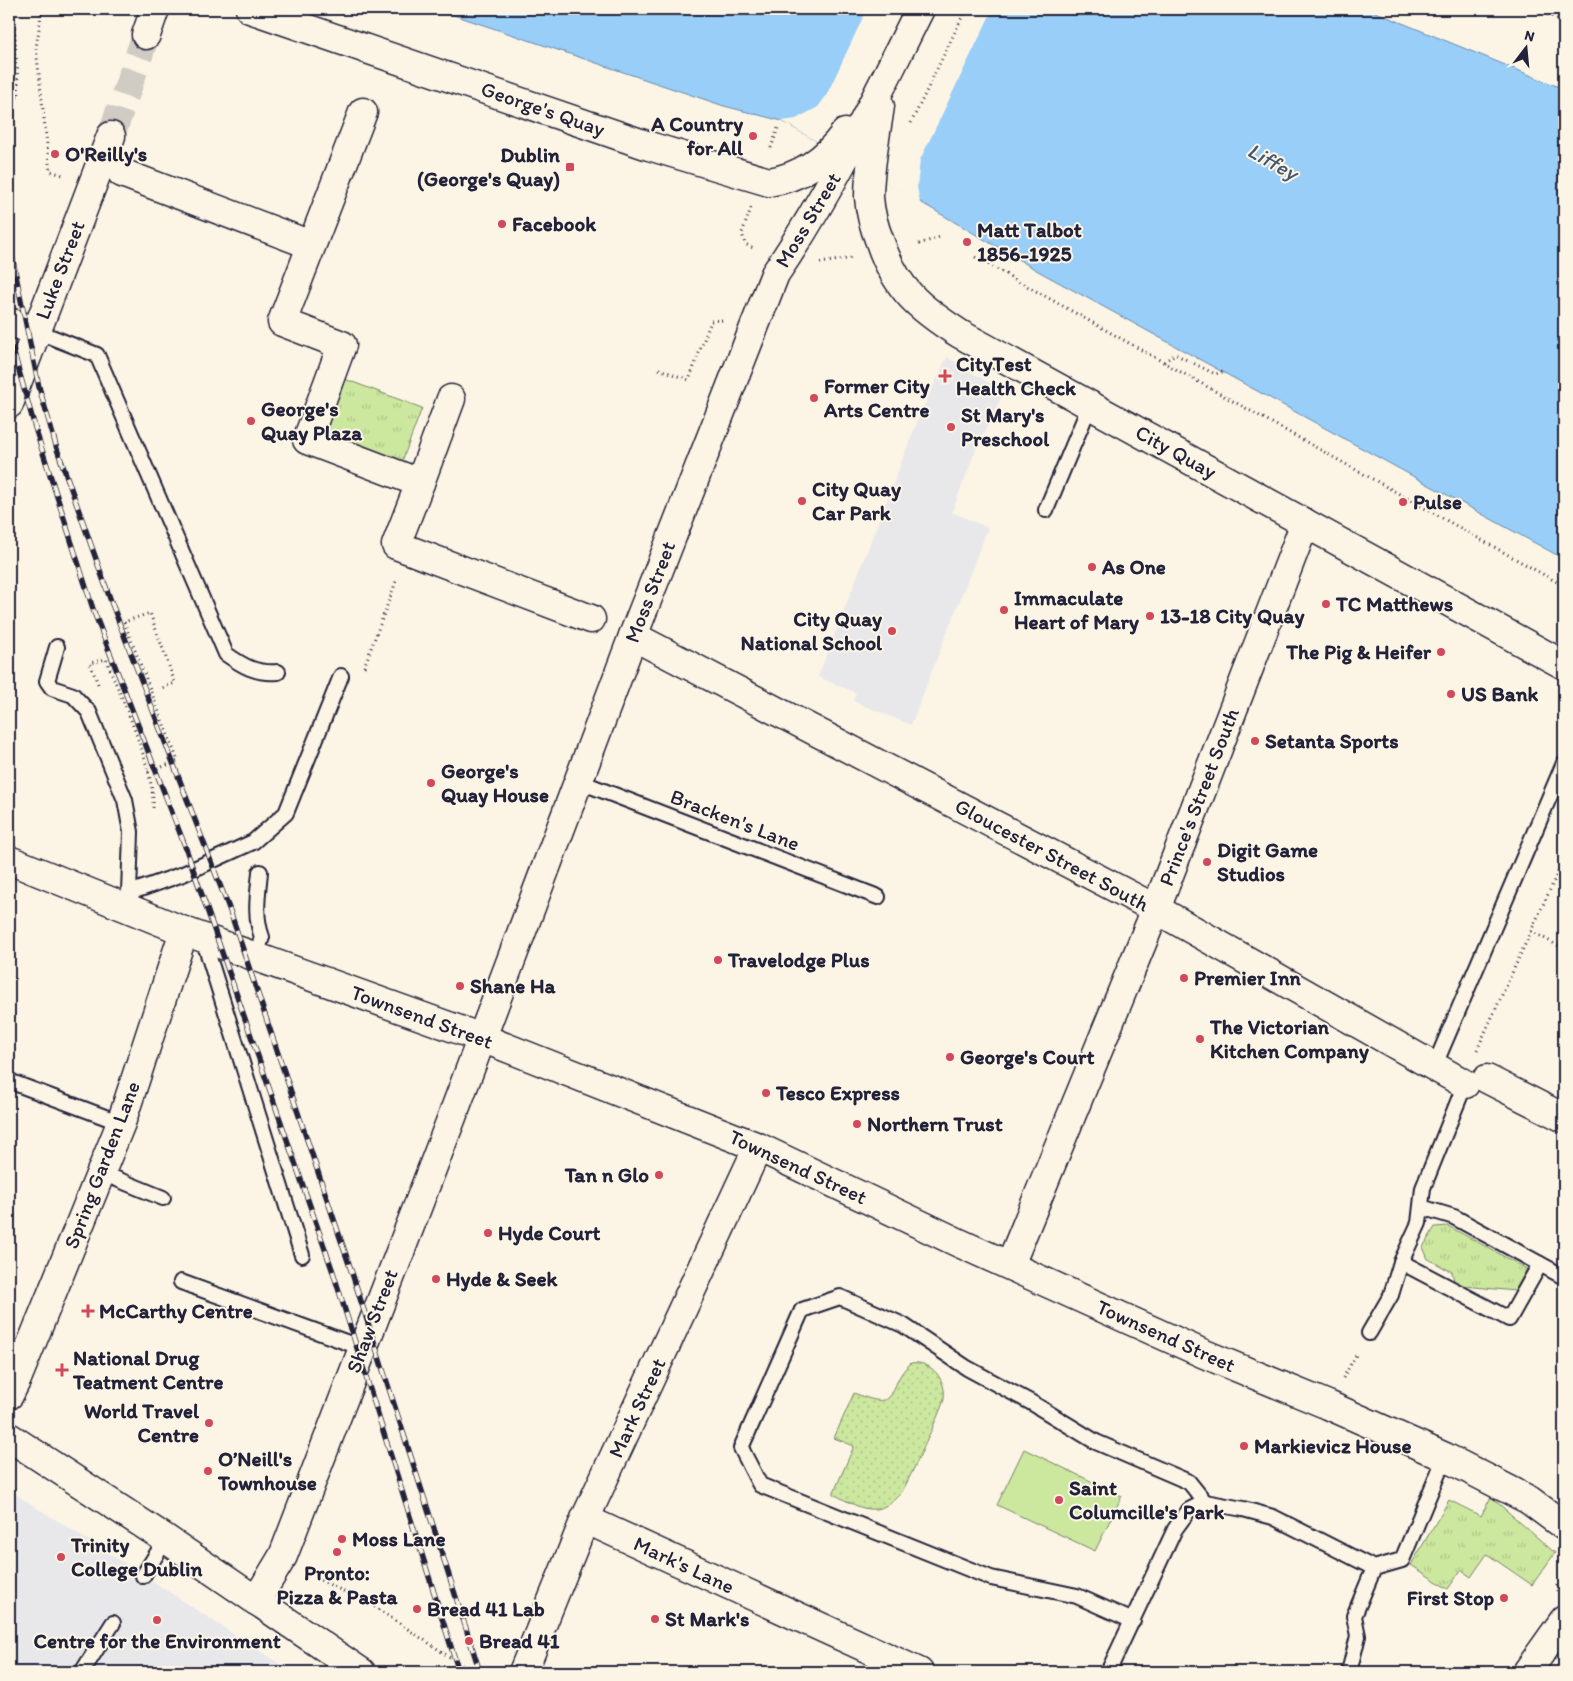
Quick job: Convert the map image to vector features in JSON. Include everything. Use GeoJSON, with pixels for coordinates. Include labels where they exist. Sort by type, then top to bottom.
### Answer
{"type":"FeatureCollection","features":[{"type":"Feature","properties":{"kind":"street"},"geometry":{"type":"LineString","coordinates":[[146,35],[156,9]]}},
{"type":"Feature","properties":{"kind":"street","name":"George's Quay"},"geometry":{"type":"LineString","coordinates":[[250,9],[649,146],[760,180],[769,182],[786,179],[821,160],[838,155]]}},
{"type":"Feature","properties":{"kind":"street"},"geometry":{"type":"LineString","coordinates":[[838,155],[884,82],[920,9]]}},
{"type":"Feature","properties":{"kind":"street","name":"City Quay"},"geometry":{"type":"LineString","coordinates":[[884,82],[871,174],[870,212],[888,265],[906,292],[926,312],[960,334],[1564,665]]}},
{"type":"Feature","properties":{"kind":"street"},"geometry":{"type":"LineString","coordinates":[[363,112],[282,322],[342,345],[307,440],[420,483]]}},
{"type":"Feature","properties":{"kind":"street","name":"Luke Street"},"geometry":{"type":"LineString","coordinates":[[9,404],[111,136]]}},
{"type":"Feature","properties":{"kind":"street","name":"Moss Street"},"geometry":{"type":"LineString","coordinates":[[482,1038],[633,636],[775,274],[800,238],[838,155]]}},
{"type":"Feature","properties":{"kind":"street"},"geometry":{"type":"LineString","coordinates":[[122,173],[311,245]]}},
{"type":"Feature","properties":{"kind":"street"},"geometry":{"type":"LineString","coordinates":[[9,322],[36,331]]}},
{"type":"Feature","properties":{"kind":"street"},"geometry":{"type":"LineString","coordinates":[[451,399],[396,545],[591,619]]}},
{"type":"Feature","properties":{"kind":"street","name":"Prince's Street South"},"geometry":{"type":"LineString","coordinates":[[1010,1265],[1156,909],[1305,523]]}},
{"type":"Feature","properties":{"kind":"street","name":"Gloucester Street South"},"geometry":{"type":"LineString","coordinates":[[633,636],[1156,909],[1434,1067],[1564,1118]]}},
{"type":"Feature","properties":{"kind":"street","name":"Townsend Street"},"geometry":{"type":"LineString","coordinates":[[9,860],[59,879],[127,900],[193,934],[482,1038],[758,1147],[1202,1353],[1328,1405],[1445,1457],[1529,1500],[1564,1526]]}},
{"type":"Feature","properties":{"kind":"street","name":"Spring Garden Lane"},"geometry":{"type":"LineString","coordinates":[[9,1394],[18,1379],[102,1172],[193,934]]}},
{"type":"Feature","properties":{"kind":"street","name":"Shaw Street"},"geometry":{"type":"LineString","coordinates":[[256,1601],[283,1556],[482,1038]]}},
{"type":"Feature","properties":{"kind":"street","name":"Mark Street"},"geometry":{"type":"LineString","coordinates":[[523,1672],[585,1519],[758,1147]]}},
{"type":"Feature","properties":{"kind":"street"},"geometry":{"type":"LineString","coordinates":[[9,1437],[166,1539],[361,1672]]}},
{"type":"Feature","properties":{"kind":"street","name":"Mark's Lane"},"geometry":{"type":"LineString","coordinates":[[585,1519],[919,1672]]}},
{"type":"Feature","properties":{"kind":"street"},"geometry":{"type":"LineString","coordinates":[[1527,1672],[1564,1620]]}},
{"type":"Feature","properties":{"kind":"lane"},"geometry":{"type":"LineString","coordinates":[[36,331],[97,355],[226,654],[244,667],[264,673],[278,672]]}},
{"type":"Feature","properties":{"kind":"lane"},"geometry":{"type":"LineString","coordinates":[[1046,510],[1090,405]]}},
{"type":"Feature","properties":{"kind":"lane"},"geometry":{"type":"LineString","coordinates":[[57,647],[47,681],[52,688],[72,695],[89,712],[125,800],[131,832],[127,900],[254,842],[286,813],[341,676]]}},
{"type":"Feature","properties":{"kind":"lane"},"geometry":{"type":"LineString","coordinates":[[1434,1067],[1564,763]]}},
{"type":"Feature","properties":{"kind":"lane","name":"Bracken's Lane"},"geometry":{"type":"LineString","coordinates":[[578,781],[878,897]]}},
{"type":"Feature","properties":{"kind":"lane"},"geometry":{"type":"LineString","coordinates":[[256,956],[262,937],[257,924],[256,911],[260,872]]}},
{"type":"Feature","properties":{"kind":"lane"},"geometry":{"type":"LineString","coordinates":[[193,934],[302,1255]]}},
{"type":"Feature","properties":{"kind":"lane"},"geometry":{"type":"LineString","coordinates":[[9,1081],[121,1123]]}},
{"type":"Feature","properties":{"kind":"lane"},"geometry":{"type":"LineString","coordinates":[[1369,1333],[1391,1295],[1401,1262],[1419,1223],[1423,1188],[1476,1082]]}},
{"type":"Feature","properties":{"kind":"lane"},"geometry":{"type":"LineString","coordinates":[[102,1172],[163,1198]]}},
{"type":"Feature","properties":{"kind":"lane"},"geometry":{"type":"LineString","coordinates":[[1421,1207],[1454,1218],[1564,1277]]}},
{"type":"Feature","properties":{"kind":"lane"},"geometry":{"type":"LineString","coordinates":[[1401,1262],[1509,1319],[1540,1264]]}},
{"type":"Feature","properties":{"kind":"lane"},"geometry":{"type":"LineString","coordinates":[[181,1282],[362,1348]]}},
{"type":"Feature","properties":{"kind":"lane"},"geometry":{"type":"LineString","coordinates":[[1134,1621],[1077,1596],[991,1578],[760,1485],[741,1448],[802,1310],[840,1296],[903,1325],[967,1368],[1032,1403],[1096,1442],[1188,1482],[1205,1502]]}},
{"type":"Feature","properties":{"kind":"lane"},"geometry":{"type":"LineString","coordinates":[[1108,1672],[1134,1621],[1175,1529],[1189,1510],[1205,1502],[1243,1509],[1273,1518],[1374,1568],[1402,1560],[1445,1457]]}},
{"type":"Feature","properties":{"kind":"lane"},"geometry":{"type":"LineString","coordinates":[[143,1576],[166,1539]]}},
{"type":"Feature","properties":{"kind":"lane"},"geometry":{"type":"LineString","coordinates":[[1350,1672],[1358,1636],[1354,1616],[1374,1568]]}},
{"type":"Feature","properties":{"kind":"lane"},"geometry":{"type":"LineString","coordinates":[[82,1672],[113,1623]]}},
{"type":"Feature","properties":{"kind":"path"},"geometry":{"type":"LineString","coordinates":[[12,97],[19,97],[13,9]]}},
{"type":"Feature","properties":{"kind":"path"},"geometry":{"type":"LineString","coordinates":[[42,9],[36,48],[50,171],[92,186]]}},
{"type":"Feature","properties":{"kind":"path"},"geometry":{"type":"LineString","coordinates":[[907,130],[966,9]]}},
{"type":"Feature","properties":{"kind":"path"},"geometry":{"type":"LineString","coordinates":[[1533,9],[1564,21]]}},
{"type":"Feature","properties":{"kind":"path"},"geometry":{"type":"LineString","coordinates":[[771,148],[778,128]]}},
{"type":"Feature","properties":{"kind":"path"},"geometry":{"type":"LineString","coordinates":[[752,206],[742,233],[745,244],[760,251]]}},
{"type":"Feature","properties":{"kind":"path"},"geometry":{"type":"LineString","coordinates":[[919,244],[940,238]]}},
{"type":"Feature","properties":{"kind":"path"},"geometry":{"type":"LineString","coordinates":[[975,257],[1564,586]]}},
{"type":"Feature","properties":{"kind":"path"},"geometry":{"type":"LineString","coordinates":[[815,263],[855,258]]}},
{"type":"Feature","properties":{"kind":"path"},"geometry":{"type":"LineString","coordinates":[[659,369],[689,380],[711,321],[726,320]]}},
{"type":"Feature","properties":{"kind":"path"},"geometry":{"type":"LineString","coordinates":[[1164,362],[1175,354],[1215,374],[1223,372]]}},
{"type":"Feature","properties":{"kind":"path"},"geometry":{"type":"LineString","coordinates":[[148,772],[178,761],[124,622],[150,613],[175,683],[162,688]]}},
{"type":"Feature","properties":{"kind":"path"},"geometry":{"type":"LineString","coordinates":[[90,663],[106,659],[148,772],[154,792],[153,812]]}},
{"type":"Feature","properties":{"kind":"path"},"geometry":{"type":"LineString","coordinates":[[1476,1052],[1564,861]]}},
{"type":"Feature","properties":{"kind":"path"},"geometry":{"type":"LineString","coordinates":[[1531,931],[1564,949]]}},
{"type":"Feature","properties":{"kind":"path"},"geometry":{"type":"LineString","coordinates":[[1328,1405],[1369,1333]]}},
{"type":"Feature","properties":{"kind":"path"},"geometry":{"type":"LineString","coordinates":[[316,1578],[372,1605],[472,1672]]}},
{"type":"Feature","properties":{"kind":"shaded area","name":"City Quay National School"},"geometry":{"type":"Polygon","coordinates":[[[947,357],[1004,392],[977,447],[952,512],[988,528],[911,725],[853,701],[856,693],[818,677],[919,417],[947,357]]]}},
{"type":"Feature","properties":{"kind":"shaded area","name":"Trinity College Dublin"},"geometry":{"type":"Polygon","coordinates":[[[9,1490],[154,1582],[292,1672],[9,1672],[9,1490]]]}},
{"type":"Feature","properties":{"kind":"green space"},"geometry":{"type":"Polygon","coordinates":[[[342,378],[422,408],[401,464],[322,435],[342,378]]]}},
{"type":"Feature","properties":{"kind":"green space"},"geometry":{"type":"Polygon","coordinates":[[[1448,1226],[1527,1269],[1515,1291],[1455,1285],[1452,1272],[1428,1259],[1423,1247],[1435,1227],[1448,1226]]]}},
{"type":"Feature","properties":{"kind":"green space"},"geometry":{"type":"Polygon","coordinates":[[[911,1363],[918,1363],[931,1368],[940,1378],[944,1392],[942,1405],[917,1463],[901,1493],[883,1507],[870,1509],[859,1507],[833,1494],[854,1446],[834,1438],[854,1393],[870,1399],[887,1399],[903,1372],[911,1363]]]}},
{"type":"Feature","properties":{"kind":"green space","name":"Saint Columcille's Park"},"geometry":{"type":"Polygon","coordinates":[[[1024,1449],[1122,1496],[1095,1551],[997,1505],[1024,1449]]]}},
{"type":"Feature","properties":{"kind":"green space"},"geometry":{"type":"Polygon","coordinates":[[[1491,1497],[1555,1553],[1532,1585],[1487,1554],[1471,1577],[1461,1570],[1448,1589],[1411,1565],[1449,1500],[1481,1516],[1491,1497]]]}},
{"type":"Feature","properties":{"kind":"water","name":"Liffey"},"geometry":{"type":"Polygon","coordinates":[[[436,9],[1368,9],[1564,89],[1564,559],[1038,271],[782,121],[724,106],[436,9]]]}},
{"type":"Feature","properties":{"kind":"pier"},"geometry":{"type":"Polygon","coordinates":[[[867,9],[993,9],[920,160],[917,187],[920,203],[782,121],[796,119],[818,107],[826,96],[867,9]]]}},
{"type":"Feature","properties":{"kind":"tunnel"},"geometry":{"type":"LineString","coordinates":[[111,136],[146,35]]}},
{"type":"Feature","properties":{"kind":"railway"},"geometry":{"type":"LineString","coordinates":[[9,242],[39,387],[57,449],[112,604],[230,911],[351,1270],[480,1672]]}},
{"type":"Feature","properties":{"kind":"railway"},"geometry":{"type":"LineString","coordinates":[[9,336],[36,431],[94,612],[185,846],[333,1272],[459,1672]]}},
{"type":"Feature","properties":{"kind":"place","name":"A Country for All"},"geometry":{"type":"Point","coordinates":[753,136]}},
{"type":"Feature","properties":{"kind":"place","name":"O'Reilly's"},"geometry":{"type":"Point","coordinates":[55,154]}},
{"type":"Feature","properties":{"kind":"place","name":"Dublin (George's Quay)"},"geometry":{"type":"Point","coordinates":[570,167]}},
{"type":"Feature","properties":{"kind":"place","name":"Facebook"},"geometry":{"type":"Point","coordinates":[502,224]}},
{"type":"Feature","properties":{"kind":"place","name":"Matt Talbot 1856-1925"},"geometry":{"type":"Point","coordinates":[967,242]}},
{"type":"Feature","properties":{"kind":"place","name":"CityTest Health Check"},"geometry":{"type":"Point","coordinates":[945,376]}},
{"type":"Feature","properties":{"kind":"place","name":"Former City Arts Centre"},"geometry":{"type":"Point","coordinates":[814,398]}},
{"type":"Feature","properties":{"kind":"place","name":"George's Quay Plaza"},"geometry":{"type":"Point","coordinates":[251,421]}},
{"type":"Feature","properties":{"kind":"place","name":"St Mary's Preschool"},"geometry":{"type":"Point","coordinates":[951,427]}},
{"type":"Feature","properties":{"kind":"place","name":"City Quay Car Park"},"geometry":{"type":"Point","coordinates":[802,501]}},
{"type":"Feature","properties":{"kind":"place","name":"Pulse"},"geometry":{"type":"Point","coordinates":[1403,502]}},
{"type":"Feature","properties":{"kind":"place","name":"As One"},"geometry":{"type":"Point","coordinates":[1092,567]}},
{"type":"Feature","properties":{"kind":"place","name":"TC Matthews"},"geometry":{"type":"Point","coordinates":[1326,604]}},
{"type":"Feature","properties":{"kind":"place","name":"Immaculate Heart of Mary"},"geometry":{"type":"Point","coordinates":[1004,610]}},
{"type":"Feature","properties":{"kind":"place","name":"13-18 City Quay"},"geometry":{"type":"Point","coordinates":[1150,616]}},
{"type":"Feature","properties":{"kind":"place","name":"City Quay National School"},"geometry":{"type":"Point","coordinates":[892,631]}},
{"type":"Feature","properties":{"kind":"place","name":"The Pig & Heifer"},"geometry":{"type":"Point","coordinates":[1441,652]}},
{"type":"Feature","properties":{"kind":"place","name":"US Bank"},"geometry":{"type":"Point","coordinates":[1451,694]}},
{"type":"Feature","properties":{"kind":"place","name":"Setanta Sports"},"geometry":{"type":"Point","coordinates":[1255,741]}},
{"type":"Feature","properties":{"kind":"place","name":"George's Quay House"},"geometry":{"type":"Point","coordinates":[431,783]}},
{"type":"Feature","properties":{"kind":"place","name":"Digit Game Studios"},"geometry":{"type":"Point","coordinates":[1207,862]}},
{"type":"Feature","properties":{"kind":"place","name":"Travelodge Plus"},"geometry":{"type":"Point","coordinates":[718,960]}},
{"type":"Feature","properties":{"kind":"place","name":"Premier Inn"},"geometry":{"type":"Point","coordinates":[1184,978]}},
{"type":"Feature","properties":{"kind":"place","name":"Shane Ha"},"geometry":{"type":"Point","coordinates":[460,986]}},
{"type":"Feature","properties":{"kind":"place","name":"The Victorian Kitchen Company"},"geometry":{"type":"Point","coordinates":[1200,1039]}},
{"type":"Feature","properties":{"kind":"place","name":"George's Court"},"geometry":{"type":"Point","coordinates":[950,1057]}},
{"type":"Feature","properties":{"kind":"place","name":"Tesco Express"},"geometry":{"type":"Point","coordinates":[766,1093]}},
{"type":"Feature","properties":{"kind":"place","name":"Northern Trust"},"geometry":{"type":"Point","coordinates":[857,1124]}},
{"type":"Feature","properties":{"kind":"place","name":"Tan n Glo"},"geometry":{"type":"Point","coordinates":[659,1175]}},
{"type":"Feature","properties":{"kind":"place","name":"Hyde Court"},"geometry":{"type":"Point","coordinates":[488,1233]}},
{"type":"Feature","properties":{"kind":"place","name":"Hyde & Seek"},"geometry":{"type":"Point","coordinates":[436,1279]}},
{"type":"Feature","properties":{"kind":"place","name":"McCarthy Centre"},"geometry":{"type":"Point","coordinates":[88,1311]}},
{"type":"Feature","properties":{"kind":"place","name":"National Drug Teatment Centre"},"geometry":{"type":"Point","coordinates":[62,1370]}},
{"type":"Feature","properties":{"kind":"place","name":"World Travel Centre"},"geometry":{"type":"Point","coordinates":[209,1423]}},
{"type":"Feature","properties":{"kind":"place","name":"Markievicz House"},"geometry":{"type":"Point","coordinates":[1244,1446]}},
{"type":"Feature","properties":{"kind":"place","name":"O’Neill's Townhouse"},"geometry":{"type":"Point","coordinates":[208,1471]}},
{"type":"Feature","properties":{"kind":"place","name":"Saint Columcille's Park"},"geometry":{"type":"Point","coordinates":[1059,1500]}},
{"type":"Feature","properties":{"kind":"place","name":"Moss Lane"},"geometry":{"type":"Point","coordinates":[342,1539]}},
{"type":"Feature","properties":{"kind":"place","name":"Pronto: Pizza & Pasta"},"geometry":{"type":"Point","coordinates":[337,1552]}},
{"type":"Feature","properties":{"kind":"place","name":"Trinity College Dublin"},"geometry":{"type":"Point","coordinates":[61,1557]}},
{"type":"Feature","properties":{"kind":"place","name":"First Stop"},"geometry":{"type":"Point","coordinates":[1504,1598]}},
{"type":"Feature","properties":{"kind":"place","name":"Bread 41 Lab"},"geometry":{"type":"Point","coordinates":[417,1609]}},
{"type":"Feature","properties":{"kind":"place","name":"St Mark's"},"geometry":{"type":"Point","coordinates":[655,1619]}},
{"type":"Feature","properties":{"kind":"place","name":"Centre for the Environment"},"geometry":{"type":"Point","coordinates":[157,1620]}},
{"type":"Feature","properties":{"kind":"place","name":"Bread 41"},"geometry":{"type":"Point","coordinates":[469,1641]}}]}
